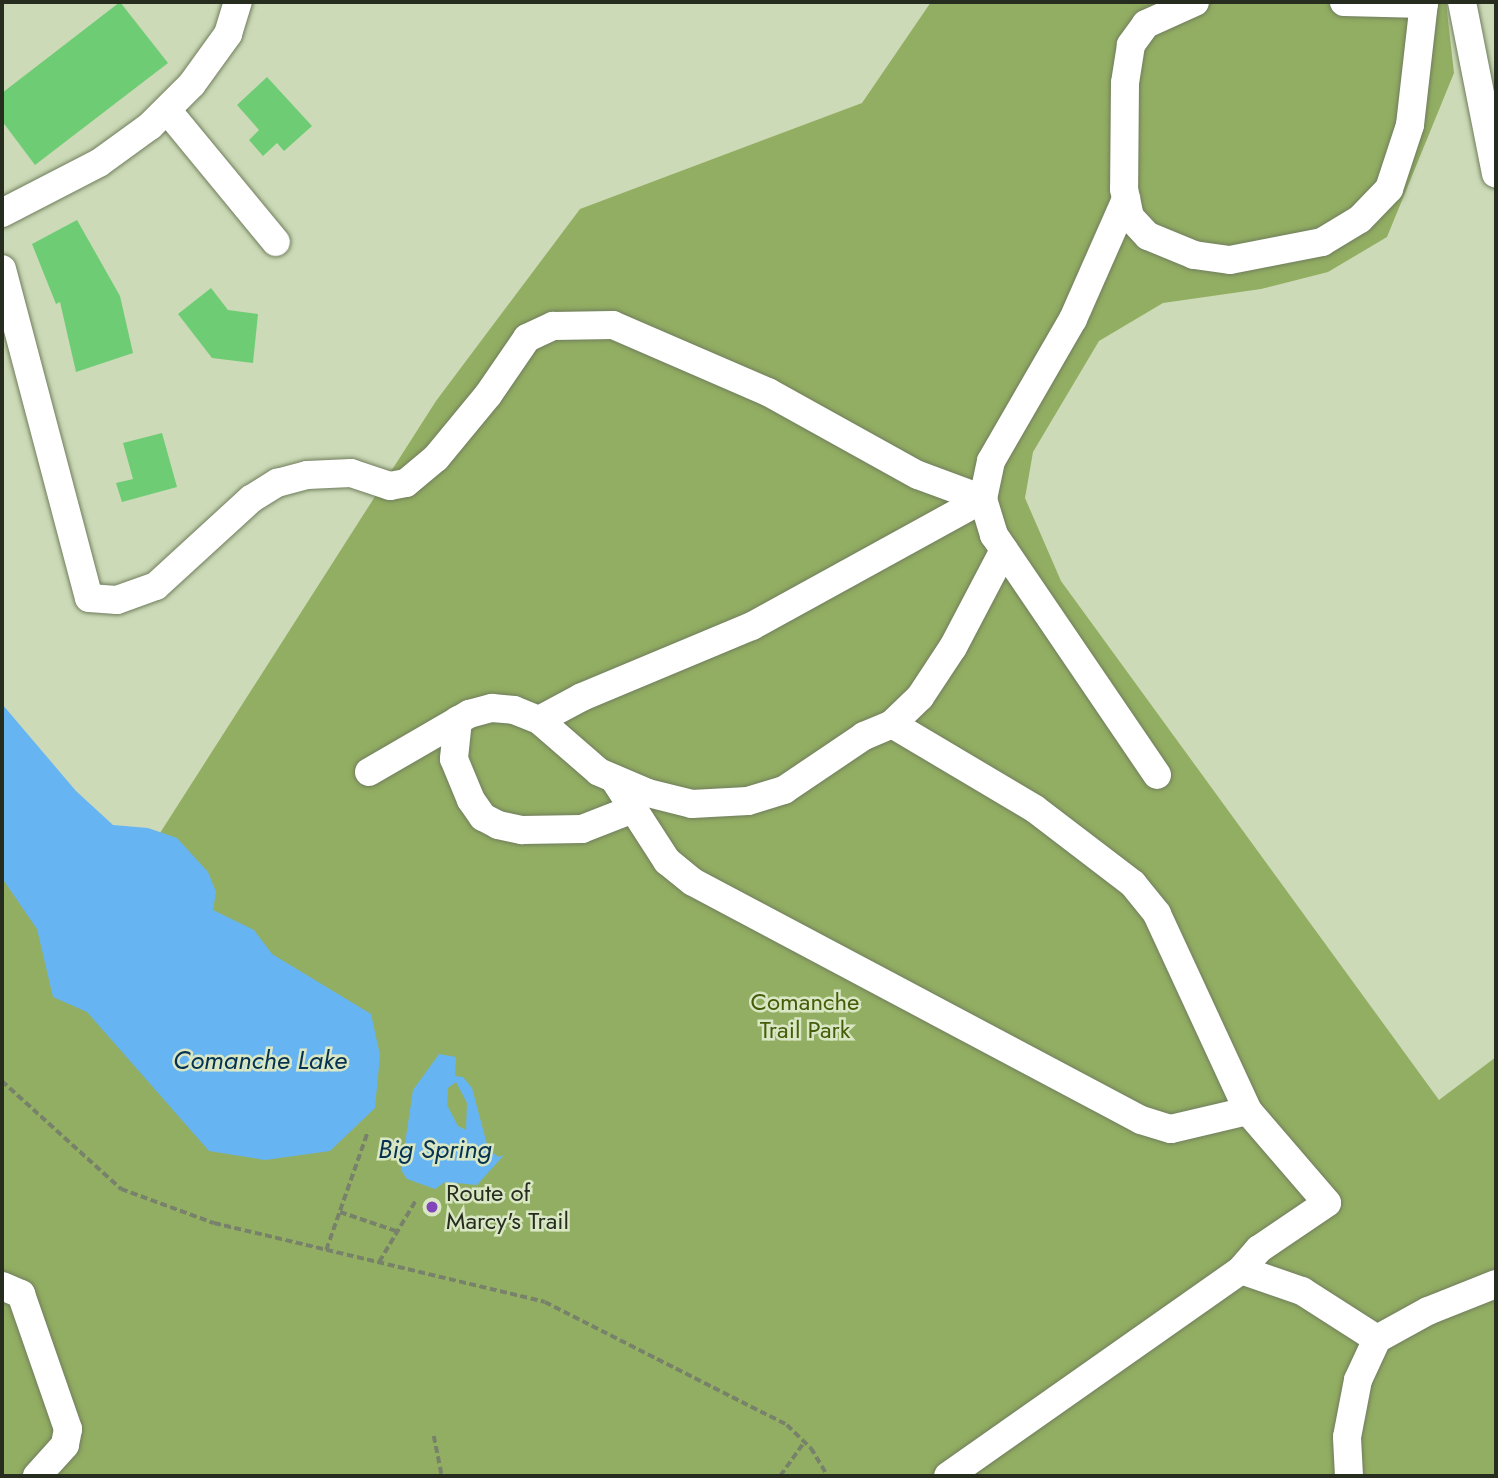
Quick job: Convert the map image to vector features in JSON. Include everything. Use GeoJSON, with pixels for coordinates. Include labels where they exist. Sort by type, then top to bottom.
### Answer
{"type":"FeatureCollection","features":[{"type":"Feature","properties":{"kind":"street"},"geometry":{"type":"LineString","coordinates":[[2,213],[99,163],[167,110],[192,84],[228,34],[238,2]]}},
{"type":"Feature","properties":{"kind":"street"},"geometry":{"type":"LineString","coordinates":[[1195,2],[1146,24],[1131,45],[1125,83],[1126,199],[1130,217],[1148,236],[1194,255],[1230,260],[1321,242],[1360,219],[1389,188],[1404,152],[1424,3],[1344,2]]}},
{"type":"Feature","properties":{"kind":"street"},"geometry":{"type":"LineString","coordinates":[[1462,2],[1496,174]]}},
{"type":"Feature","properties":{"kind":"street"},"geometry":{"type":"LineString","coordinates":[[167,110],[276,242]]}},
{"type":"Feature","properties":{"kind":"street"},"geometry":{"type":"LineString","coordinates":[[1126,199],[1073,319],[991,461],[983,499],[994,535],[1157,775]]}},
{"type":"Feature","properties":{"kind":"street"},"geometry":{"type":"LineString","coordinates":[[2,269],[52,450],[82,583],[89,598],[117,600],[156,586],[251,499],[277,483],[307,475],[351,473],[390,486],[406,483],[444,447],[527,338],[554,326],[613,325],[768,393],[918,475],[983,499]]}},
{"type":"Feature","properties":{"kind":"street"},"geometry":{"type":"LineString","coordinates":[[539,720],[582,697],[752,626],[983,499]]}},
{"type":"Feature","properties":{"kind":"street"},"geometry":{"type":"LineString","coordinates":[[369,772],[458,720],[492,708],[514,710],[539,720],[599,772],[692,804],[748,801],[784,790],[864,736],[892,724],[920,697],[953,647],[1004,550]]}},
{"type":"Feature","properties":{"kind":"street"},"geometry":{"type":"LineString","coordinates":[[458,720],[454,759],[477,808],[498,825],[582,829],[633,810]]}},
{"type":"Feature","properties":{"kind":"street"},"geometry":{"type":"LineString","coordinates":[[892,724],[1035,809],[1133,884],[1157,914],[1248,1111],[1327,1203],[1259,1249],[1241,1270],[948,1476]]}},
{"type":"Feature","properties":{"kind":"street"},"geometry":{"type":"LineString","coordinates":[[614,779],[667,860],[693,882],[1141,1120],[1171,1129],[1248,1111]]}},
{"type":"Feature","properties":{"kind":"street"},"geometry":{"type":"LineString","coordinates":[[1241,1270],[1302,1291],[1377,1339]]}},
{"type":"Feature","properties":{"kind":"street"},"geometry":{"type":"LineString","coordinates":[[1349,1476],[1346,1437],[1358,1380],[1377,1339],[1428,1311],[1496,1284]]}},
{"type":"Feature","properties":{"kind":"street"},"geometry":{"type":"LineString","coordinates":[[2,1286],[20,1294],[68,1429],[65,1445],[37,1476]]}},
{"type":"Feature","properties":{"kind":"path"},"geometry":{"type":"LineString","coordinates":[[2,1082],[94,1170],[121,1189],[214,1223],[545,1302],[777,1420],[804,1441],[828,1476]]}},
{"type":"Feature","properties":{"kind":"path"},"geometry":{"type":"LineString","coordinates":[[326,1250],[368,1131]]}},
{"type":"Feature","properties":{"kind":"path"},"geometry":{"type":"LineString","coordinates":[[379,1262],[416,1200]]}},
{"type":"Feature","properties":{"kind":"path"},"geometry":{"type":"LineString","coordinates":[[340,1212],[399,1232]]}},
{"type":"Feature","properties":{"kind":"path"},"geometry":{"type":"LineString","coordinates":[[434,1436],[442,1476]]}},
{"type":"Feature","properties":{"kind":"path"},"geometry":{"type":"LineString","coordinates":[[780,1476],[804,1441]]}},
{"type":"Feature","properties":{"kind":"green space","name":"Comanche Trail Park"},"geometry":{"type":"Polygon","coordinates":[[[931,2],[1446,2],[1454,73],[1387,237],[1328,272],[1261,289],[1163,303],[1099,341],[1033,452],[1025,498],[1061,581],[1439,1100],[1496,1057],[1496,1476],[2,1476],[2,845],[130,880],[436,401],[580,209],[862,103],[931,2]]]}},
{"type":"Feature","properties":{"kind":"water","name":"Comanche Lake"},"geometry":{"type":"Polygon","coordinates":[[[2,704],[76,791],[113,825],[148,828],[177,838],[208,872],[216,892],[213,910],[254,930],[272,954],[371,1014],[380,1055],[375,1108],[330,1151],[265,1160],[209,1151],[87,1012],[53,997],[37,929],[2,878],[2,704]]]}},
{"type":"Feature","properties":{"kind":"water","name":"Big Spring"},"geometry":{"type":"Polygon","coordinates":[[[439,1054],[456,1057],[455,1076],[463,1077],[472,1088],[488,1148],[498,1157],[504,1155],[477,1185],[445,1182],[435,1189],[407,1179],[401,1170],[413,1090],[439,1054]],[[456,1082],[448,1088],[447,1105],[458,1126],[466,1130],[467,1103],[456,1082]]]}},
{"type":"Feature","properties":{"kind":"building"},"geometry":{"type":"Polygon","coordinates":[[[120,2],[168,63],[35,165],[2,121],[2,93],[120,2]]]}},
{"type":"Feature","properties":{"kind":"building"},"geometry":{"type":"Polygon","coordinates":[[[267,77],[312,126],[284,151],[277,143],[263,156],[249,140],[259,130],[237,105],[267,77]]]}},
{"type":"Feature","properties":{"kind":"building"},"geometry":{"type":"Polygon","coordinates":[[[77,220],[120,296],[133,353],[76,372],[60,302],[56,304],[32,244],[77,220]]]}},
{"type":"Feature","properties":{"kind":"building"},"geometry":{"type":"Polygon","coordinates":[[[211,288],[228,310],[258,314],[253,363],[212,358],[178,314],[211,288]]]}},
{"type":"Feature","properties":{"kind":"building"},"geometry":{"type":"Polygon","coordinates":[[[162,433],[177,487],[122,502],[116,483],[133,479],[123,443],[162,433]]]}},
{"type":"Feature","properties":{"kind":"place","name":"Route of Marcy's Trail"},"geometry":{"type":"Point","coordinates":[432,1207]}}]}
